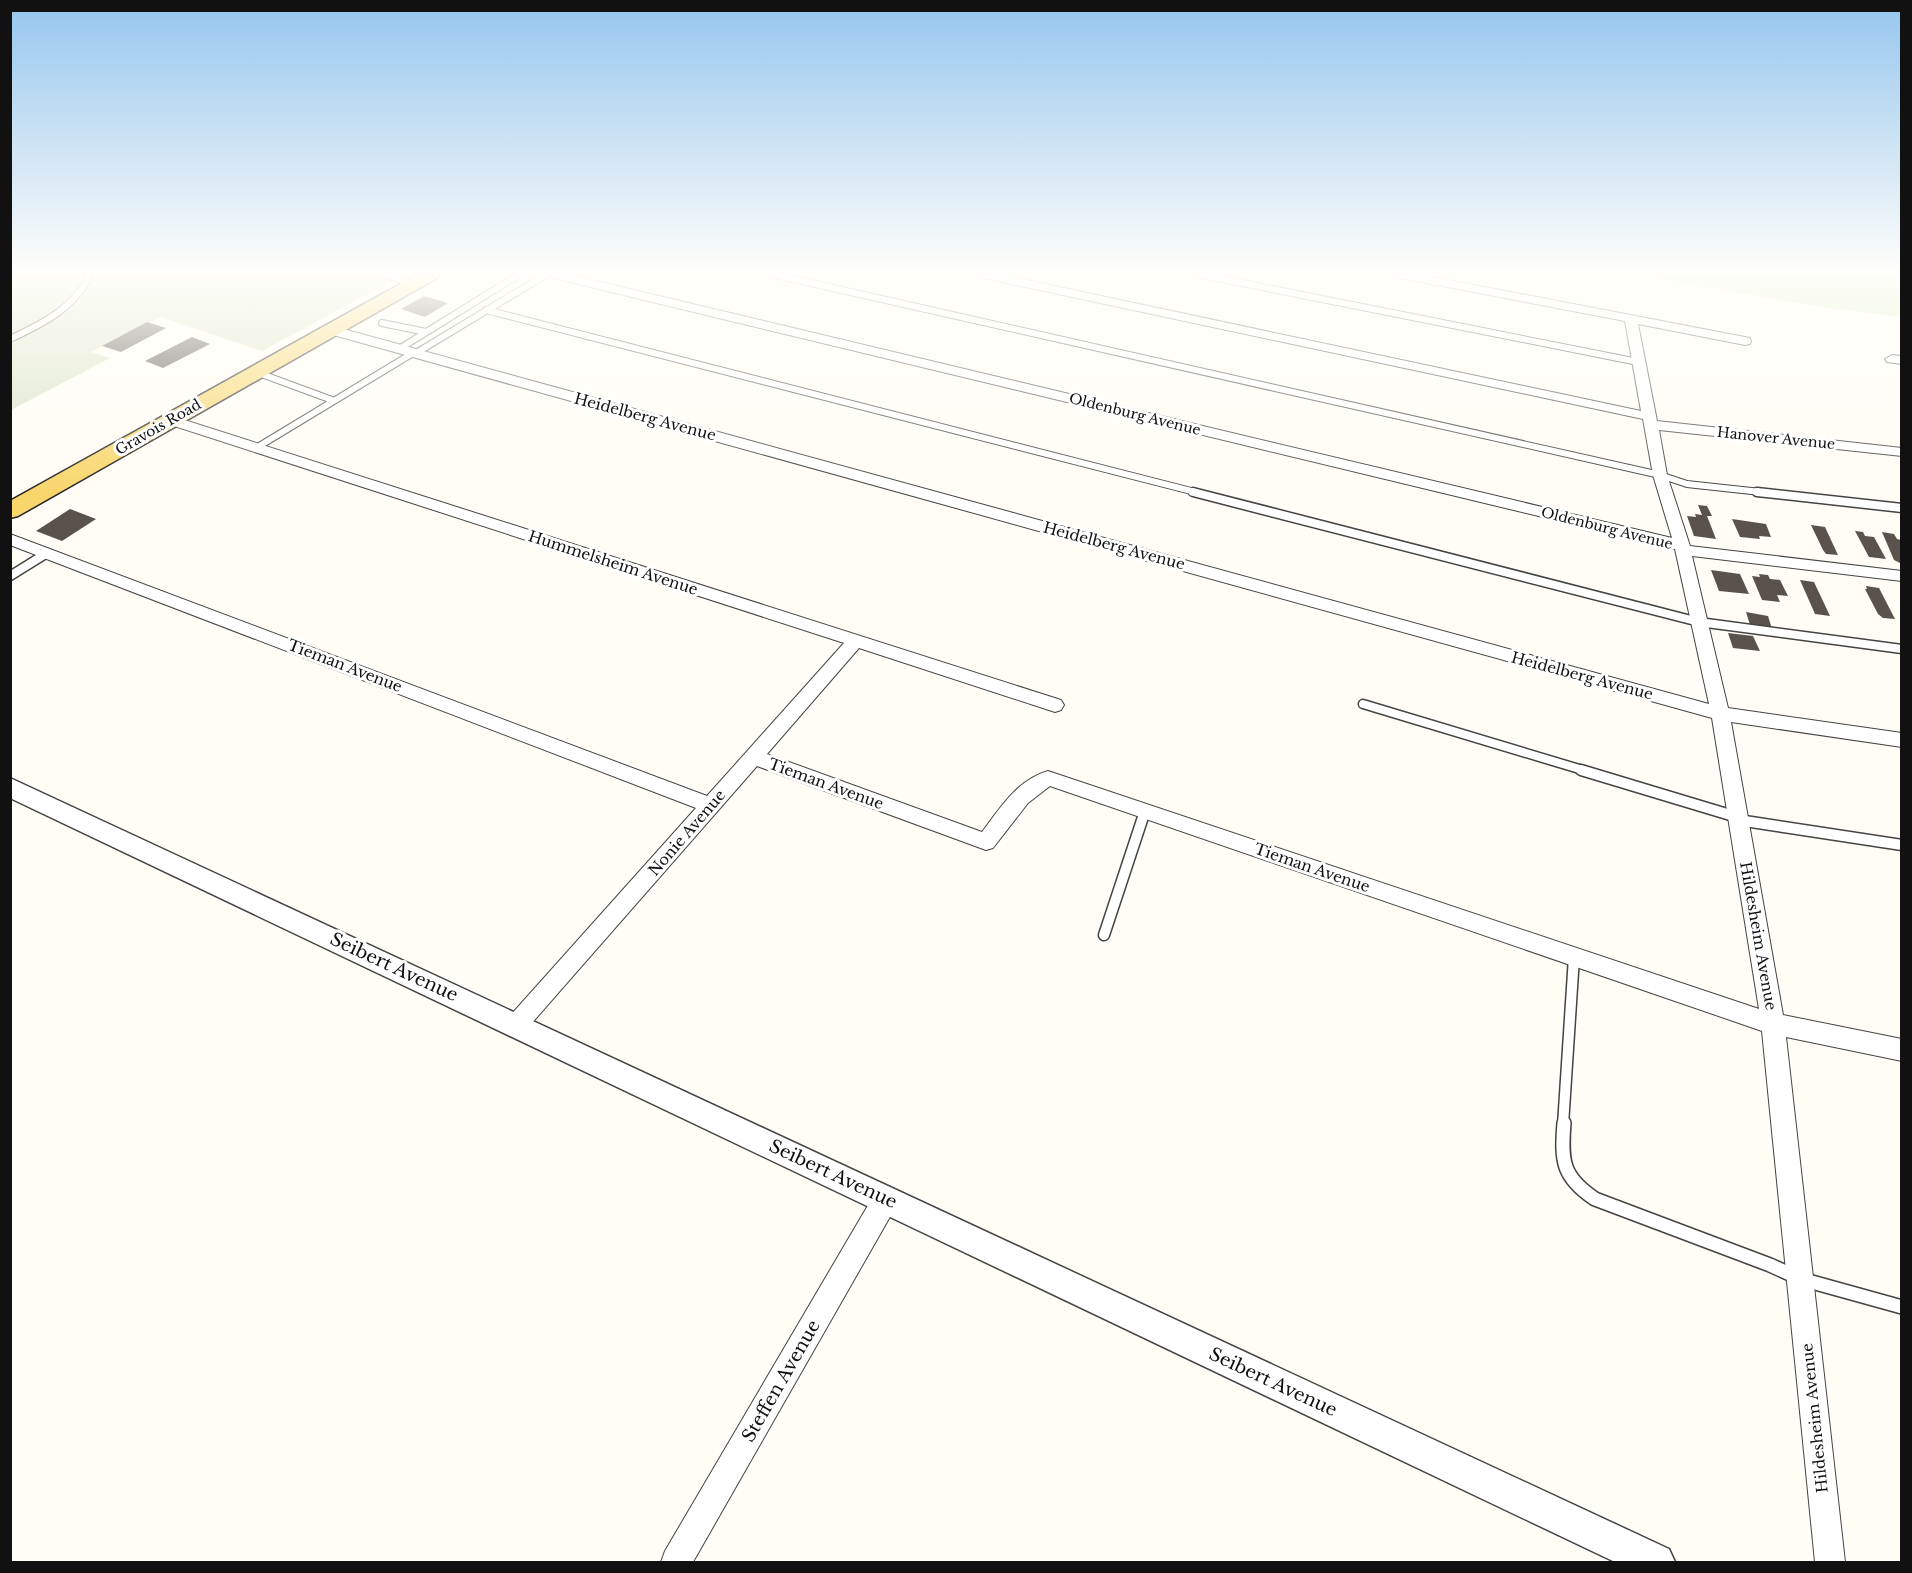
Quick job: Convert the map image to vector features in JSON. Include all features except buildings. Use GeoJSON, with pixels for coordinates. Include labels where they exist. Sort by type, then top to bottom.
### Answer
{"type":"FeatureCollection","features":[{"type":"Feature","properties":{"kind":"main road","name":"Gravois Road"},"geometry":{"type":"LineString","coordinates":[[10,511],[300,347]]}},
{"type":"Feature","properties":{"kind":"street","name":"Heidelberg Avenue"},"geometry":{"type":"LineString","coordinates":[[394,347],[1720,714],[1902,740]]}},
{"type":"Feature","properties":{"kind":"street","name":"Oldenburg Avenue"},"geometry":{"type":"LineString","coordinates":[[856,347],[1683,548],[1902,576]]}},
{"type":"Feature","properties":{"kind":"street","name":"Hanover Avenue"},"geometry":{"type":"LineString","coordinates":[[1318,347],[1649,420],[1902,452]]}},
{"type":"Feature","properties":{"kind":"street","name":"Hildesheim Avenue"},"geometry":{"type":"LineString","coordinates":[[1636,347],[1660,475],[1683,548],[1720,714],[1773,1024],[1830,1563]]}},
{"type":"Feature","properties":{"kind":"street","name":"Hummelsheim Avenue"},"geometry":{"type":"LineString","coordinates":[[170,420],[1055,705]]}},
{"type":"Feature","properties":{"kind":"street","name":"Tieman Avenue"},"geometry":{"type":"LineString","coordinates":[[10,539],[712,806]]}},
{"type":"Feature","properties":{"kind":"street","name":"Nonie Avenue"},"geometry":{"type":"LineString","coordinates":[[516,1025],[856,641]]}},
{"type":"Feature","properties":{"kind":"street","name":"Tieman Avenue"},"geometry":{"type":"LineString","coordinates":[[753,757],[986,842],[1020,796],[1033,785],[1048,778],[1773,1024],[1902,1050]]}},
{"type":"Feature","properties":{"kind":"street","name":"Seibert Avenue"},"geometry":{"type":"LineString","coordinates":[[10,787],[1656,1563]]}},
{"type":"Feature","properties":{"kind":"street","name":"Steffen Avenue"},"geometry":{"type":"LineString","coordinates":[[676,1563],[886,1199]]}},
{"type":"Feature","properties":{"kind":"lane"},"geometry":{"type":"LineString","coordinates":[[410,352],[414,347]]}},
{"type":"Feature","properties":{"kind":"lane"},"geometry":{"type":"LineString","coordinates":[[256,448],[333,400],[351,392],[418,347]]}},
{"type":"Feature","properties":{"kind":"lane"},"geometry":{"type":"LineString","coordinates":[[632,347],[1700,622],[1902,649]]}},
{"type":"Feature","properties":{"kind":"lane"},"geometry":{"type":"LineString","coordinates":[[1096,347],[1660,475],[1688,484],[1902,508]]}},
{"type":"Feature","properties":{"kind":"lane"},"geometry":{"type":"LineString","coordinates":[[1565,347],[1638,362]]}},
{"type":"Feature","properties":{"kind":"lane"},"geometry":{"type":"LineString","coordinates":[[256,372],[333,400]]}},
{"type":"Feature","properties":{"kind":"lane"},"geometry":{"type":"LineString","coordinates":[[10,576],[47,553]]}},
{"type":"Feature","properties":{"kind":"lane"},"geometry":{"type":"LineString","coordinates":[[1363,704],[1738,819],[1902,845]]}},
{"type":"Feature","properties":{"kind":"lane"},"geometry":{"type":"LineString","coordinates":[[1104,936],[1145,811]]}},
{"type":"Feature","properties":{"kind":"lane"},"geometry":{"type":"LineString","coordinates":[[1575,957],[1562,1148],[1564,1172],[1575,1187],[1595,1199],[1770,1265],[1801,1279],[1902,1308]]}},
{"type":"Feature","properties":{"kind":"green space"},"geometry":{"type":"Polygon","coordinates":[[[11,347],[100,347],[91,352],[110,358],[11,410],[11,347]]]}},
{"type":"Feature","properties":{"kind":"green space"},"geometry":{"type":"Polygon","coordinates":[[[251,347],[269,347],[262,351],[251,347]]]}}]}
